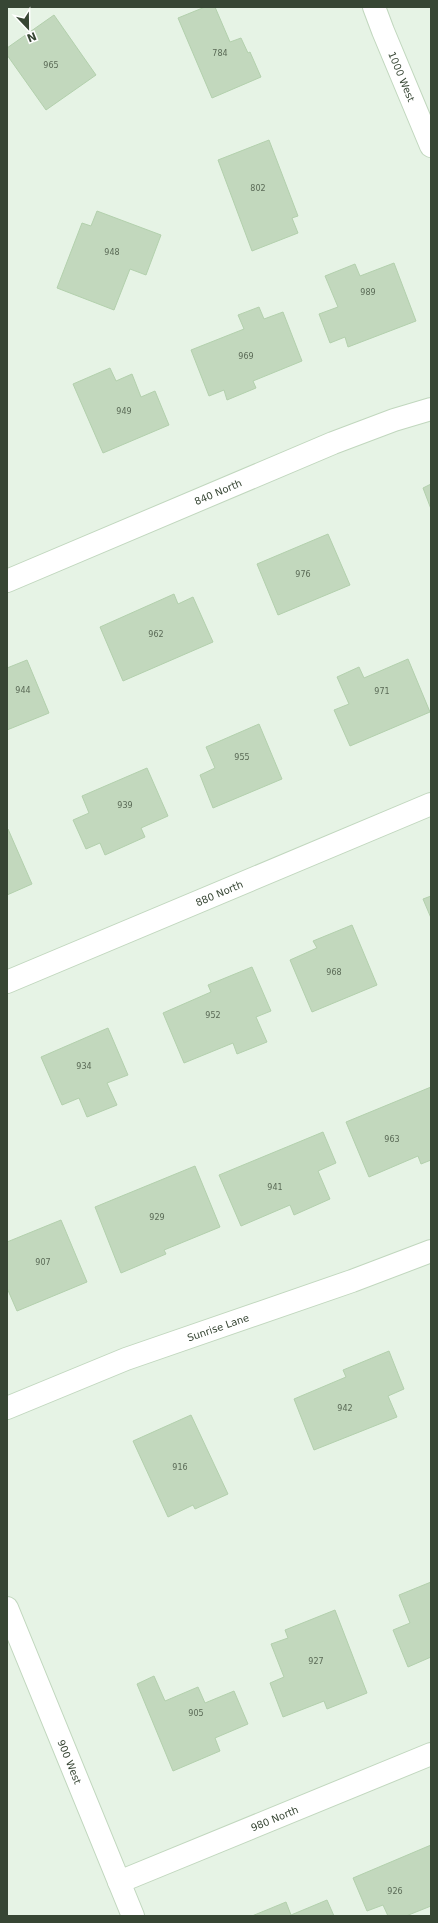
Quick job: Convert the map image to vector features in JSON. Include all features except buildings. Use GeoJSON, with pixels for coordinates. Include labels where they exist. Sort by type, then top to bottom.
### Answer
{"type":"FeatureCollection","features":[{"type":"Feature","properties":{"kind":"street","name":"1000 West"},"geometry":{"type":"LineString","coordinates":[[374,7],[382,31],[431,146]]}},
{"type":"Feature","properties":{"kind":"street","name":"840 North"},"geometry":{"type":"LineString","coordinates":[[7,581],[333,443],[394,420],[431,409]]}},
{"type":"Feature","properties":{"kind":"street","name":"880 North"},"geometry":{"type":"LineString","coordinates":[[7,982],[431,804]]}},
{"type":"Feature","properties":{"kind":"street","name":"Sunrise Lane"},"geometry":{"type":"LineString","coordinates":[[7,1408],[126,1359],[352,1281],[431,1251]]}},
{"type":"Feature","properties":{"kind":"street","name":"900 West"},"geometry":{"type":"LineString","coordinates":[[7,1608],[133,1916]]}},
{"type":"Feature","properties":{"kind":"street","name":"980 North"},"geometry":{"type":"LineString","coordinates":[[119,1882],[431,1754]]}}]}
